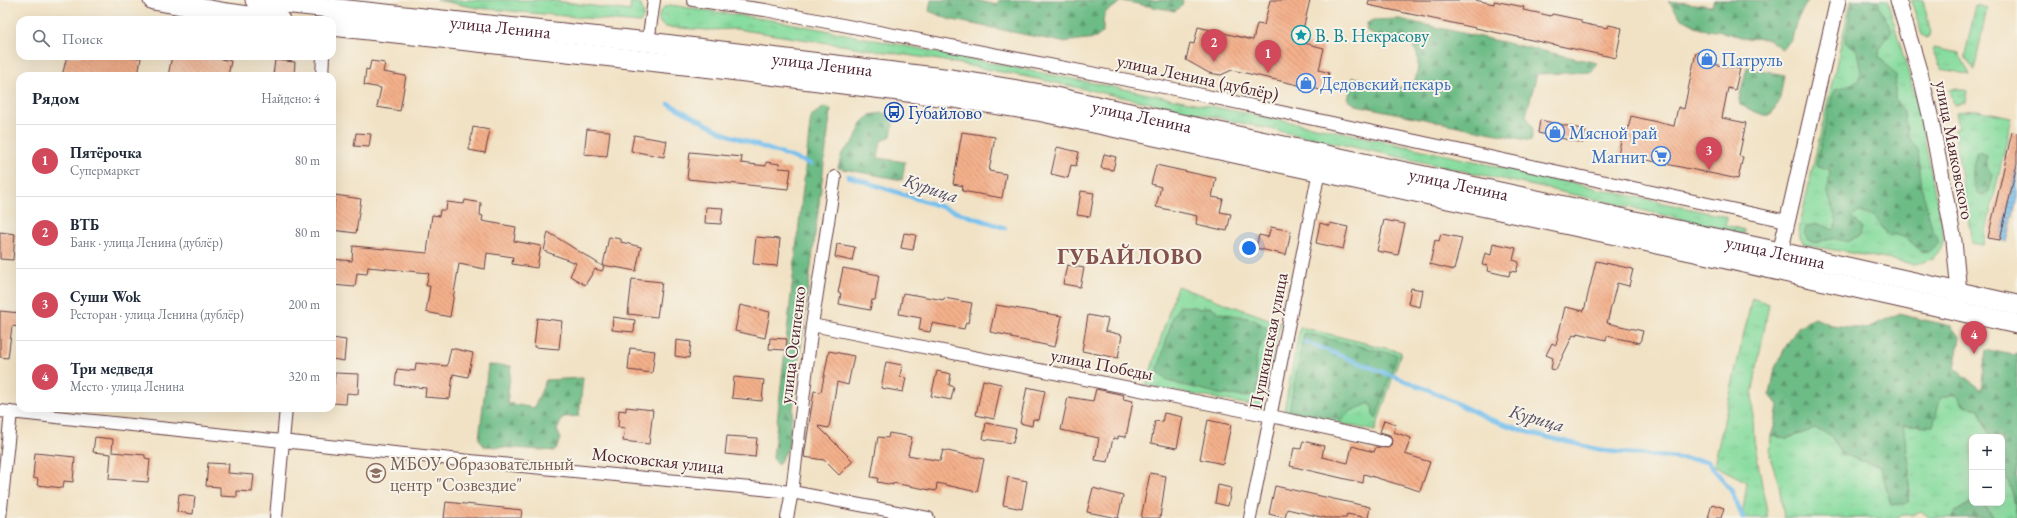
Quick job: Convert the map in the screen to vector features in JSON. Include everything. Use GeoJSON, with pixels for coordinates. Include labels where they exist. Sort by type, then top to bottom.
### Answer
{"type":"FeatureCollection","features":[{"type":"Feature","properties":{"kind":"main road"},"geometry":{"type":"LineString","coordinates":[[153,0],[250,16]]}},
{"type":"Feature","properties":{"kind":"main road","name":"улица Ленина"},"geometry":{"type":"LineString","coordinates":[[255,0],[321,16]]}},
{"type":"Feature","properties":{"kind":"main road","name":"улица Ленина"},"geometry":{"type":"LineString","coordinates":[[336,19],[648,42],[944,78],[1041,94],[1780,252],[1957,301],[2017,324]]}},
{"type":"Feature","properties":{"kind":"main road","name":"улица Ленина"},"geometry":{"type":"LineString","coordinates":[[336,19],[948,97],[1038,111],[1776,270],[1957,301],[2017,305]]}},
{"type":"Feature","properties":{"kind":"street"},"geometry":{"type":"LineString","coordinates":[[648,42],[654,0]]}},
{"type":"Feature","properties":{"kind":"street","name":"улица Ленина (дублёр)"},"geometry":{"type":"LineString","coordinates":[[693,0],[773,12],[1174,89],[1787,221]]}},
{"type":"Feature","properties":{"kind":"street"},"geometry":{"type":"LineString","coordinates":[[1776,270],[1838,0]]}},
{"type":"Feature","properties":{"kind":"street","name":"улица Маяковского"},"geometry":{"type":"LineString","coordinates":[[1898,0],[1921,77],[1930,115],[1954,241],[1957,301]]}},
{"type":"Feature","properties":{"kind":"street"},"geometry":{"type":"LineString","coordinates":[[322,72],[323,60]]}},
{"type":"Feature","properties":{"kind":"street","name":"Пушкинская улица"},"geometry":{"type":"LineString","coordinates":[[1250,518],[1319,171]]}},
{"type":"Feature","properties":{"kind":"street","name":"улица Осипенко"},"geometry":{"type":"LineString","coordinates":[[787,518],[792,492],[812,325],[835,177]]}},
{"type":"Feature","properties":{"kind":"street","name":"улица Победы"},"geometry":{"type":"LineString","coordinates":[[812,325],[1271,416],[1385,441]]}},
{"type":"Feature","properties":{"kind":"street"},"geometry":{"type":"LineString","coordinates":[[0,518],[6,412]]}},
{"type":"Feature","properties":{"kind":"street","name":"Московская улица"},"geometry":{"type":"LineString","coordinates":[[6,412],[792,492],[928,518]]}},
{"type":"Feature","properties":{"kind":"street"},"geometry":{"type":"LineString","coordinates":[[276,518],[286,412]]}},
{"type":"Feature","properties":{"kind":"green space"},"geometry":{"type":"Polygon","coordinates":[[[437,0],[548,0],[630,11],[631,1],[641,5],[644,16],[640,23],[478,8],[437,0]]]}},
{"type":"Feature","properties":{"kind":"green space"},"geometry":{"type":"Polygon","coordinates":[[[931,0],[975,0],[997,5],[999,0],[1183,0],[1182,5],[1175,11],[1122,1],[1106,12],[1103,32],[1096,38],[1062,42],[948,19],[929,11],[931,0]]]}},
{"type":"Feature","properties":{"kind":"green space"},"geometry":{"type":"Polygon","coordinates":[[[1714,0],[1808,0],[1796,22],[1792,39],[1782,49],[1768,39],[1745,38],[1723,32],[1701,29],[1681,18],[1668,1],[1712,6],[1714,0]]]}},
{"type":"Feature","properties":{"kind":"green space"},"geometry":{"type":"Polygon","coordinates":[[[1851,0],[1887,0],[1918,106],[1944,238],[1938,253],[1931,259],[1921,263],[1915,264],[1805,245],[1800,237],[1799,233],[1803,210],[1851,0]]]}},
{"type":"Feature","properties":{"kind":"green space"},"geometry":{"type":"Polygon","coordinates":[[[1853,0],[1878,0],[1880,9],[1892,30],[1879,50],[1879,57],[1896,75],[1895,99],[1904,113],[1908,137],[1918,150],[1922,189],[1932,228],[1939,242],[1928,252],[1920,251],[1906,238],[1898,235],[1888,235],[1874,216],[1859,212],[1852,216],[1862,228],[1860,236],[1846,241],[1831,238],[1816,243],[1808,240],[1804,234],[1807,226],[1819,224],[1834,230],[1837,223],[1828,193],[1830,170],[1816,165],[1835,90],[1859,81],[1861,73],[1857,50],[1845,42],[1853,0]]]}},
{"type":"Feature","properties":{"kind":"green space"},"geometry":{"type":"Polygon","coordinates":[[[1911,0],[1923,0],[1931,33],[1927,38],[1922,35],[1911,0]]]}},
{"type":"Feature","properties":{"kind":"green space"},"geometry":{"type":"Polygon","coordinates":[[[670,5],[784,22],[1341,132],[1727,217],[1726,225],[1744,230],[1744,234],[1608,202],[1038,79],[939,60],[736,29],[707,30],[666,27],[660,22],[659,15],[663,9],[670,5]]]}},
{"type":"Feature","properties":{"kind":"green space"},"geometry":{"type":"Polygon","coordinates":[[[1976,5],[1987,8],[1974,71],[1965,55],[1976,5]]]}},
{"type":"Feature","properties":{"kind":"green space"},"geometry":{"type":"Polygon","coordinates":[[[1399,19],[1597,63],[1592,72],[1537,74],[1526,115],[1533,130],[1531,141],[1356,105],[1348,100],[1353,77],[1402,88],[1411,87],[1415,81],[1418,60],[1416,51],[1411,45],[1380,37],[1366,30],[1367,23],[1374,20],[1399,19]]]}},
{"type":"Feature","properties":{"kind":"green space"},"geometry":{"type":"Polygon","coordinates":[[[1934,48],[1959,53],[1970,75],[1942,69],[1932,50],[1934,48]]]}},
{"type":"Feature","properties":{"kind":"green space"},"geometry":{"type":"Polygon","coordinates":[[[1747,67],[1784,75],[1780,98],[1771,115],[1760,114],[1740,105],[1739,99],[1747,67]]]}},
{"type":"Feature","properties":{"kind":"green space"},"geometry":{"type":"Polygon","coordinates":[[[1956,88],[1967,91],[1965,103],[1954,105],[1950,90],[1956,88]]]}},
{"type":"Feature","properties":{"kind":"green space"},"geometry":{"type":"Polygon","coordinates":[[[824,107],[831,109],[788,448],[778,465],[773,458],[811,116],[824,107]]]}},
{"type":"Feature","properties":{"kind":"green space"},"geometry":{"type":"Polygon","coordinates":[[[1977,110],[2012,117],[1983,245],[1972,243],[1954,129],[1959,128],[1956,112],[1977,110]]]}},
{"type":"Feature","properties":{"kind":"green space"},"geometry":{"type":"Polygon","coordinates":[[[882,113],[887,114],[893,124],[891,136],[881,141],[878,158],[905,162],[902,180],[838,168],[842,153],[855,140],[862,123],[870,115],[882,113]]]}},
{"type":"Feature","properties":{"kind":"green space"},"geometry":{"type":"Polygon","coordinates":[[[1977,151],[1986,155],[1987,165],[1993,175],[1989,191],[1981,196],[1974,186],[1973,180],[1973,169],[1977,151]]]}},
{"type":"Feature","properties":{"kind":"green space"},"geometry":{"type":"Polygon","coordinates":[[[1177,286],[1280,323],[1262,407],[1146,386],[1177,286]],[[1190,306],[1259,382],[1254,365],[1263,340],[1252,319],[1220,313],[1211,307],[1200,309],[1190,306]]]}},
{"type":"Feature","properties":{"kind":"green space"},"geometry":{"type":"Polygon","coordinates":[[[1752,298],[1769,304],[1752,394],[1754,440],[1768,518],[1742,518],[1747,482],[1714,465],[1752,298]]]}},
{"type":"Feature","properties":{"kind":"green space"},"geometry":{"type":"Polygon","coordinates":[[[1190,306],[1200,309],[1211,307],[1220,313],[1252,319],[1271,330],[1257,355],[1255,369],[1259,382],[1256,393],[1247,397],[1220,394],[1171,382],[1157,373],[1173,317],[1179,307],[1190,306]]]}},
{"type":"Feature","properties":{"kind":"green space"},"geometry":{"type":"Polygon","coordinates":[[[1898,314],[1951,326],[1960,338],[1954,368],[1981,390],[1986,350],[2014,355],[2017,352],[2017,518],[2013,494],[2005,474],[2005,434],[1989,434],[1979,409],[1964,406],[1956,394],[1941,397],[1933,426],[1903,425],[1910,470],[1908,503],[1891,505],[1881,467],[1841,454],[1831,435],[1815,429],[1788,438],[1771,436],[1775,424],[1778,405],[1770,395],[1775,368],[1798,327],[1814,318],[1832,325],[1865,329],[1898,314]]]}},
{"type":"Feature","properties":{"kind":"green space"},"geometry":{"type":"Polygon","coordinates":[[[1300,327],[1401,352],[1375,431],[1284,411],[1300,327]],[[1397,355],[1335,418],[1341,421],[1351,411],[1370,402],[1373,409],[1373,415],[1397,355]]]}},
{"type":"Feature","properties":{"kind":"green space"},"geometry":{"type":"Polygon","coordinates":[[[1304,333],[1397,355],[1376,419],[1373,415],[1373,409],[1370,403],[1351,411],[1341,421],[1335,418],[1289,410],[1304,333]]]}},
{"type":"Feature","properties":{"kind":"green space"},"geometry":{"type":"Polygon","coordinates":[[[488,365],[511,366],[507,403],[534,408],[546,380],[583,378],[579,416],[563,417],[557,430],[561,439],[555,451],[484,446],[479,439],[488,365]]]}},
{"type":"Feature","properties":{"kind":"green space"},"geometry":{"type":"Polygon","coordinates":[[[1956,394],[1964,406],[1979,409],[1989,434],[1969,434],[1969,504],[1955,512],[1953,518],[1930,518],[1921,511],[1912,515],[1902,515],[1899,518],[1784,518],[1779,485],[1770,457],[1771,436],[1788,438],[1815,429],[1831,435],[1841,454],[1881,467],[1891,505],[1908,502],[1910,470],[1902,425],[1941,396],[1956,394]]]}},
{"type":"Feature","properties":{"kind":"green space"},"geometry":{"type":"Polygon","coordinates":[[[2005,474],[2013,494],[2017,518],[1994,518],[1985,506],[2005,506],[2005,474]]]}},
{"type":"Feature","properties":{"kind":"green space"},"geometry":{"type":"Polygon","coordinates":[[[1969,504],[1969,506],[1985,506],[1994,518],[1953,518],[1955,512],[1969,504]]]}},
{"type":"Feature","properties":{"kind":"water"},"geometry":{"type":"Polygon","coordinates":[[[2017,164],[2017,197],[2007,242],[2000,240],[2017,164]]]}},
{"type":"Feature","properties":{"kind":"building"},"geometry":{"type":"Polygon","coordinates":[[[1270,0],[1310,0],[1300,42],[1324,48],[1319,70],[1329,73],[1325,91],[1232,70],[1221,75],[1209,73],[1186,60],[1190,43],[1194,44],[1198,27],[1253,40],[1257,24],[1264,25],[1270,0]]]}},
{"type":"Feature","properties":{"kind":"building"},"geometry":{"type":"Polygon","coordinates":[[[1369,0],[1475,0],[1494,4],[1494,1],[1524,7],[1523,10],[1581,20],[1581,23],[1595,26],[1608,28],[1609,25],[1622,28],[1616,58],[1368,5],[1369,0]]]}},
{"type":"Feature","properties":{"kind":"building"},"geometry":{"type":"Polygon","coordinates":[[[1696,52],[1714,56],[1712,64],[1740,69],[1735,90],[1728,88],[1722,118],[1746,123],[1739,156],[1743,157],[1738,179],[1618,154],[1622,137],[1626,138],[1631,116],[1674,126],[1678,107],[1684,109],[1696,52]]]}},
{"type":"Feature","properties":{"kind":"building"},"geometry":{"type":"Polygon","coordinates":[[[66,60],[141,60],[139,72],[63,72],[66,60]]]}},
{"type":"Feature","properties":{"kind":"building"},"geometry":{"type":"Polygon","coordinates":[[[171,60],[231,61],[229,72],[169,72],[171,60]]]}},
{"type":"Feature","properties":{"kind":"building"},"geometry":{"type":"Polygon","coordinates":[[[275,60],[295,62],[294,72],[273,72],[275,60]]]}},
{"type":"Feature","properties":{"kind":"building"},"geometry":{"type":"Polygon","coordinates":[[[371,61],[385,63],[383,72],[406,76],[400,111],[377,107],[381,88],[364,85],[366,69],[369,70],[371,61]]]}},
{"type":"Feature","properties":{"kind":"building"},"geometry":{"type":"Polygon","coordinates":[[[1540,120],[1586,130],[1583,143],[1538,133],[1540,120]]]}},
{"type":"Feature","properties":{"kind":"building"},"geometry":{"type":"Polygon","coordinates":[[[473,127],[490,130],[485,153],[469,150],[473,127]]]}},
{"type":"Feature","properties":{"kind":"building"},"geometry":{"type":"Polygon","coordinates":[[[587,129],[610,131],[607,156],[584,154],[587,129]]]}},
{"type":"Feature","properties":{"kind":"building"},"geometry":{"type":"Polygon","coordinates":[[[962,132],[995,137],[989,171],[1006,174],[1002,198],[962,191],[963,186],[953,184],[962,132]]]}},
{"type":"Feature","properties":{"kind":"building"},"geometry":{"type":"Polygon","coordinates":[[[2012,132],[2017,133],[2017,164],[2000,240],[1988,238],[2012,132]]]}},
{"type":"Feature","properties":{"kind":"building"},"geometry":{"type":"Polygon","coordinates":[[[356,133],[371,134],[369,147],[354,146],[356,133]]]}},
{"type":"Feature","properties":{"kind":"building"},"geometry":{"type":"Polygon","coordinates":[[[634,135],[667,141],[664,157],[631,151],[634,135]]]}},
{"type":"Feature","properties":{"kind":"building"},"geometry":{"type":"Polygon","coordinates":[[[1057,147],[1079,152],[1076,166],[1071,165],[1068,178],[1051,174],[1057,147]]]}},
{"type":"Feature","properties":{"kind":"building"},"geometry":{"type":"Polygon","coordinates":[[[690,152],[742,157],[741,163],[766,166],[766,162],[780,164],[779,168],[791,169],[788,189],[687,179],[690,152]]]}},
{"type":"Feature","properties":{"kind":"building"},"geometry":{"type":"Polygon","coordinates":[[[1104,154],[1116,157],[1113,170],[1101,168],[1104,154]]]}},
{"type":"Feature","properties":{"kind":"building"},"geometry":{"type":"Polygon","coordinates":[[[1156,165],[1216,178],[1212,197],[1223,199],[1220,212],[1231,214],[1227,231],[1196,224],[1197,216],[1156,207],[1161,187],[1151,184],[1156,165]]]}},
{"type":"Feature","properties":{"kind":"building"},"geometry":{"type":"Polygon","coordinates":[[[1081,191],[1094,193],[1090,217],[1077,215],[1081,191]]]}},
{"type":"Feature","properties":{"kind":"building"},"geometry":{"type":"Polygon","coordinates":[[[336,195],[361,199],[356,233],[336,230],[336,195]]]}},
{"type":"Feature","properties":{"kind":"building"},"geometry":{"type":"Polygon","coordinates":[[[465,200],[481,203],[480,215],[483,216],[482,221],[516,227],[514,241],[541,246],[537,268],[512,264],[513,257],[487,253],[485,269],[459,264],[450,317],[426,312],[430,286],[426,286],[429,273],[368,267],[367,274],[357,273],[355,287],[336,285],[336,259],[352,261],[353,246],[427,253],[432,215],[439,216],[440,210],[446,210],[447,202],[464,204],[465,200]]]}},
{"type":"Feature","properties":{"kind":"building"},"geometry":{"type":"Polygon","coordinates":[[[706,207],[723,208],[721,224],[705,223],[706,207]]]}},
{"type":"Feature","properties":{"kind":"building"},"geometry":{"type":"Polygon","coordinates":[[[1384,220],[1405,224],[1398,255],[1377,251],[1384,220]]]}},
{"type":"Feature","properties":{"kind":"building"},"geometry":{"type":"Polygon","coordinates":[[[1320,223],[1330,226],[1330,223],[1348,227],[1343,249],[1316,243],[1320,223]]]}},
{"type":"Feature","properties":{"kind":"building"},"geometry":{"type":"Polygon","coordinates":[[[1271,227],[1291,231],[1286,255],[1256,248],[1259,235],[1268,237],[1271,227]]]}},
{"type":"Feature","properties":{"kind":"building"},"geometry":{"type":"Polygon","coordinates":[[[0,232],[15,234],[13,260],[0,259],[0,232]]]}},
{"type":"Feature","properties":{"kind":"building"},"geometry":{"type":"Polygon","coordinates":[[[548,232],[604,267],[602,271],[595,269],[585,285],[570,276],[576,263],[544,251],[548,232]]]}},
{"type":"Feature","properties":{"kind":"building"},"geometry":{"type":"Polygon","coordinates":[[[904,233],[916,235],[913,250],[901,248],[904,233]]]}},
{"type":"Feature","properties":{"kind":"building"},"geometry":{"type":"Polygon","coordinates":[[[1441,234],[1462,238],[1454,270],[1430,264],[1435,240],[1439,241],[1441,234]]]}},
{"type":"Feature","properties":{"kind":"building"},"geometry":{"type":"Polygon","coordinates":[[[609,237],[621,239],[621,242],[641,247],[636,271],[603,265],[609,237]]]}},
{"type":"Feature","properties":{"kind":"building"},"geometry":{"type":"Polygon","coordinates":[[[756,237],[780,239],[777,266],[753,264],[756,237]]]}},
{"type":"Feature","properties":{"kind":"building"},"geometry":{"type":"Polygon","coordinates":[[[1493,243],[1516,248],[1513,260],[1519,262],[1516,272],[1510,271],[1509,276],[1487,271],[1488,266],[1482,265],[1485,253],[1491,255],[1493,243]]]}},
{"type":"Feature","properties":{"kind":"building"},"geometry":{"type":"Polygon","coordinates":[[[837,244],[855,247],[852,261],[835,257],[837,244]]]}},
{"type":"Feature","properties":{"kind":"building"},"geometry":{"type":"Polygon","coordinates":[[[1596,261],[1633,269],[1629,286],[1617,283],[1607,323],[1643,331],[1640,343],[1607,336],[1606,340],[1578,333],[1577,336],[1573,335],[1556,370],[1551,369],[1553,358],[1546,355],[1552,343],[1556,345],[1565,307],[1584,311],[1596,261]]]}},
{"type":"Feature","properties":{"kind":"building"},"geometry":{"type":"Polygon","coordinates":[[[1067,265],[1084,268],[1080,287],[1063,284],[1067,265]]]}},
{"type":"Feature","properties":{"kind":"building"},"geometry":{"type":"Polygon","coordinates":[[[843,268],[879,275],[875,300],[872,300],[870,310],[839,304],[841,293],[838,293],[843,268]]]}},
{"type":"Feature","properties":{"kind":"building"},"geometry":{"type":"Polygon","coordinates":[[[632,279],[662,282],[657,317],[628,314],[632,279]]]}},
{"type":"Feature","properties":{"kind":"building"},"geometry":{"type":"Polygon","coordinates":[[[1411,288],[1423,290],[1420,307],[1408,304],[1411,288]]]}},
{"type":"Feature","properties":{"kind":"building"},"geometry":{"type":"Polygon","coordinates":[[[903,293],[972,303],[968,323],[966,322],[964,329],[932,323],[930,332],[919,330],[921,318],[899,314],[903,293]]]}},
{"type":"Feature","properties":{"kind":"building"},"geometry":{"type":"Polygon","coordinates":[[[740,305],[770,312],[765,338],[735,331],[740,305]]]}},
{"type":"Feature","properties":{"kind":"building"},"geometry":{"type":"Polygon","coordinates":[[[996,305],[1062,316],[1055,347],[990,332],[996,305]]]}},
{"type":"Feature","properties":{"kind":"building"},"geometry":{"type":"Polygon","coordinates":[[[0,311],[16,313],[16,326],[12,326],[8,358],[0,357],[0,311]]]}},
{"type":"Feature","properties":{"kind":"building"},"geometry":{"type":"Polygon","coordinates":[[[1088,315],[1108,319],[1105,331],[1122,335],[1118,358],[1082,351],[1088,315]]]}},
{"type":"Feature","properties":{"kind":"building"},"geometry":{"type":"Polygon","coordinates":[[[613,317],[635,320],[634,332],[612,330],[613,317]]]}},
{"type":"Feature","properties":{"kind":"building"},"geometry":{"type":"Polygon","coordinates":[[[537,318],[562,321],[559,349],[534,347],[537,318]]]}},
{"type":"Feature","properties":{"kind":"building"},"geometry":{"type":"Polygon","coordinates":[[[770,338],[787,339],[786,350],[769,349],[770,338]]]}},
{"type":"Feature","properties":{"kind":"building"},"geometry":{"type":"Polygon","coordinates":[[[336,339],[346,340],[344,361],[336,360],[336,339]]]}},
{"type":"Feature","properties":{"kind":"building"},"geometry":{"type":"Polygon","coordinates":[[[676,340],[691,342],[689,358],[675,356],[676,340]]]}},
{"type":"Feature","properties":{"kind":"building"},"geometry":{"type":"Polygon","coordinates":[[[451,348],[473,353],[468,377],[453,374],[450,399],[425,397],[426,388],[395,385],[397,369],[415,371],[416,363],[447,366],[451,348]]]}},
{"type":"Feature","properties":{"kind":"building"},"geometry":{"type":"Polygon","coordinates":[[[630,348],[655,351],[652,373],[628,370],[630,348]]]}},
{"type":"Feature","properties":{"kind":"building"},"geometry":{"type":"Polygon","coordinates":[[[829,351],[854,356],[848,385],[837,382],[829,428],[818,426],[853,461],[839,475],[824,460],[804,457],[814,391],[821,392],[829,351]]]}},
{"type":"Feature","properties":{"kind":"building"},"geometry":{"type":"Polygon","coordinates":[[[886,362],[902,365],[900,377],[906,378],[903,392],[881,388],[886,362]]]}},
{"type":"Feature","properties":{"kind":"building"},"geometry":{"type":"Polygon","coordinates":[[[937,371],[951,374],[949,385],[954,387],[951,400],[931,396],[937,371]]]}},
{"type":"Feature","properties":{"kind":"building"},"geometry":{"type":"Polygon","coordinates":[[[336,373],[359,374],[358,394],[347,393],[346,404],[336,403],[336,373]]]}},
{"type":"Feature","properties":{"kind":"building"},"geometry":{"type":"Polygon","coordinates":[[[734,377],[764,380],[762,401],[732,398],[734,377]]]}},
{"type":"Feature","properties":{"kind":"building"},"geometry":{"type":"Polygon","coordinates":[[[983,380],[1001,384],[994,419],[976,415],[983,380]]]}},
{"type":"Feature","properties":{"kind":"building"},"geometry":{"type":"Polygon","coordinates":[[[1027,387],[1045,391],[1039,420],[1033,419],[1032,426],[1020,423],[1027,387]]]}},
{"type":"Feature","properties":{"kind":"building"},"geometry":{"type":"Polygon","coordinates":[[[1096,389],[1124,395],[1123,399],[1133,401],[1126,437],[1118,436],[1118,439],[1113,438],[1108,462],[1095,460],[1099,438],[1061,430],[1068,397],[1093,401],[1096,389]]]}},
{"type":"Feature","properties":{"kind":"building"},"geometry":{"type":"Polygon","coordinates":[[[626,407],[653,410],[649,444],[623,441],[625,428],[618,427],[619,410],[626,411],[626,407]]]}},
{"type":"Feature","properties":{"kind":"building"},"geometry":{"type":"Polygon","coordinates":[[[1164,413],[1183,417],[1177,448],[1151,443],[1155,421],[1162,422],[1164,413]]]}},
{"type":"Feature","properties":{"kind":"building"},"geometry":{"type":"Polygon","coordinates":[[[1208,420],[1231,425],[1223,464],[1200,459],[1208,420]]]}},
{"type":"Feature","properties":{"kind":"building"},"geometry":{"type":"Polygon","coordinates":[[[1384,420],[1396,424],[1394,432],[1411,438],[1405,454],[1430,462],[1420,491],[1364,474],[1363,483],[1290,466],[1294,448],[1301,449],[1303,441],[1324,446],[1322,457],[1348,463],[1352,446],[1374,452],[1376,447],[1388,448],[1391,446],[1392,439],[1390,435],[1380,432],[1384,420]]]}},
{"type":"Feature","properties":{"kind":"building"},"geometry":{"type":"Polygon","coordinates":[[[986,423],[1016,429],[1013,443],[983,439],[986,423]]]}},
{"type":"Feature","properties":{"kind":"building"},"geometry":{"type":"Polygon","coordinates":[[[889,433],[912,437],[908,455],[940,461],[943,450],[984,459],[977,492],[937,483],[936,491],[893,483],[893,485],[877,482],[878,478],[871,477],[878,437],[888,438],[889,433]]]}},
{"type":"Feature","properties":{"kind":"building"},"geometry":{"type":"Polygon","coordinates":[[[727,436],[757,438],[755,457],[725,454],[727,436]]]}},
{"type":"Feature","properties":{"kind":"building"},"geometry":{"type":"Polygon","coordinates":[[[95,437],[113,439],[112,452],[145,455],[145,458],[150,459],[148,482],[109,479],[111,454],[93,452],[95,437]]]}},
{"type":"Feature","properties":{"kind":"building"},"geometry":{"type":"Polygon","coordinates":[[[35,453],[75,457],[73,482],[64,481],[63,488],[37,485],[38,479],[33,478],[35,453]]]}},
{"type":"Feature","properties":{"kind":"building"},"geometry":{"type":"Polygon","coordinates":[[[208,463],[229,464],[228,473],[254,475],[252,492],[237,491],[237,497],[220,496],[220,487],[206,486],[208,463]]]}},
{"type":"Feature","properties":{"kind":"building"},"geometry":{"type":"Polygon","coordinates":[[[1150,473],[1166,476],[1160,518],[1141,518],[1150,473]]]}},
{"type":"Feature","properties":{"kind":"building"},"geometry":{"type":"Polygon","coordinates":[[[1008,477],[1027,481],[1022,509],[1003,505],[1008,477]]]}},
{"type":"Feature","properties":{"kind":"building"},"geometry":{"type":"Polygon","coordinates":[[[1218,485],[1231,488],[1228,506],[1215,503],[1218,485]]]}},
{"type":"Feature","properties":{"kind":"building"},"geometry":{"type":"Polygon","coordinates":[[[1275,486],[1370,507],[1368,518],[1347,514],[1346,518],[1325,518],[1287,509],[1285,518],[1269,514],[1275,486]]]}},
{"type":"Feature","properties":{"kind":"building"},"geometry":{"type":"Polygon","coordinates":[[[1093,488],[1123,496],[1118,518],[1087,512],[1093,488]]]}},
{"type":"Feature","properties":{"kind":"building"},"geometry":{"type":"Polygon","coordinates":[[[179,494],[195,496],[193,514],[177,512],[179,494]]]}},
{"type":"Feature","properties":{"kind":"building"},"geometry":{"type":"Polygon","coordinates":[[[446,502],[522,510],[521,518],[444,518],[446,502]]]}},
{"type":"Feature","properties":{"kind":"building"},"geometry":{"type":"Polygon","coordinates":[[[1712,504],[1724,508],[1721,518],[1708,518],[1712,504]]]}},
{"type":"Feature","properties":{"kind":"waterway","name":"Курица"},"geometry":{"type":"LineString","coordinates":[[669,104],[726,134],[811,164]]}},
{"type":"Feature","properties":{"kind":"waterway","name":"Курица"},"geometry":{"type":"LineString","coordinates":[[848,176],[1005,228]]}},
{"type":"Feature","properties":{"kind":"waterway","name":"Курица"},"geometry":{"type":"LineString","coordinates":[[1306,342],[1429,390],[1489,419],[1534,434],[1606,451],[1707,461],[1731,490],[1743,518]]}},
{"type":"Feature","properties":{"kind":"place","name":"В. В. Некрасову"},"geometry":{"type":"Point","coordinates":[1301,35]}},
{"type":"Feature","properties":{"kind":"place","name":"Патруль"},"geometry":{"type":"Point","coordinates":[1707,59]}},
{"type":"Feature","properties":{"kind":"place","name":"ВТБ"},"geometry":{"type":"Point","coordinates":[1214,62]}},
{"type":"Feature","properties":{"kind":"place","name":"Пятёрочка"},"geometry":{"type":"Point","coordinates":[1268,73]}},
{"type":"Feature","properties":{"kind":"place","name":"Дедовский пекарь"},"geometry":{"type":"Point","coordinates":[1306,83]}},
{"type":"Feature","properties":{"kind":"place","name":"Губайлово"},"geometry":{"type":"Point","coordinates":[894,112]}},
{"type":"Feature","properties":{"kind":"place","name":"Мясной рай"},"geometry":{"type":"Point","coordinates":[1555,132]}},
{"type":"Feature","properties":{"kind":"place","name":"Магнит"},"geometry":{"type":"Point","coordinates":[1661,156]}},
{"type":"Feature","properties":{"kind":"place","name":"Суши Wok"},"geometry":{"type":"Point","coordinates":[1709,170]}},
{"type":"Feature","properties":{"kind":"place","name":"Три медведя"},"geometry":{"type":"Point","coordinates":[1974,354]}},
{"type":"Feature","properties":{"kind":"place","name":"МБОУ Образовательный центр \"Созвездие\""},"geometry":{"type":"Point","coordinates":[376,473]}},
{"type":"Feature","properties":{"kind":"district","name":"ГУБАЙЛОВО"},"geometry":{"type":"Point","coordinates":[1130,256]}}]}
